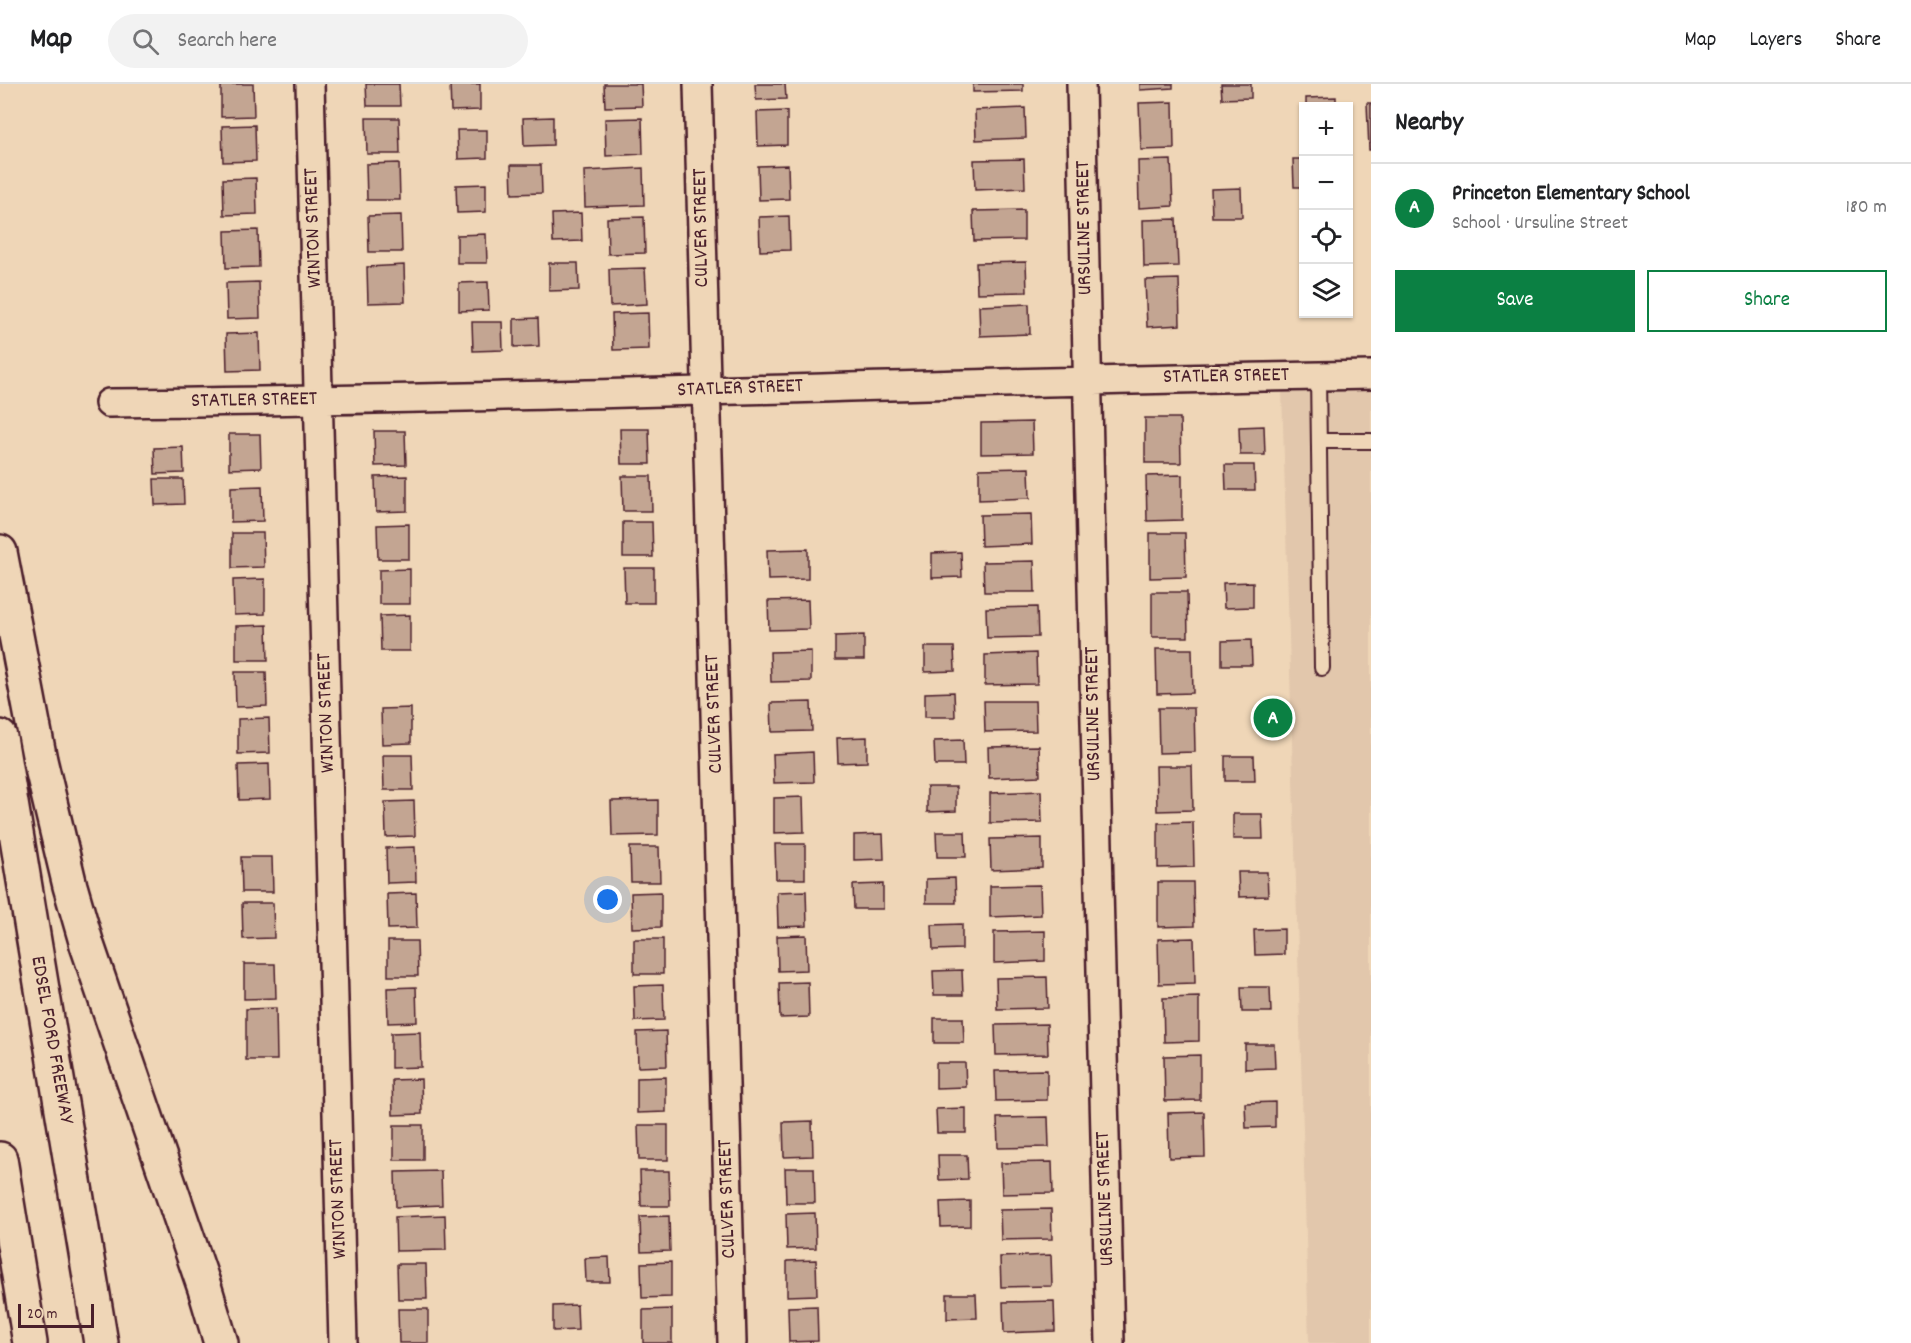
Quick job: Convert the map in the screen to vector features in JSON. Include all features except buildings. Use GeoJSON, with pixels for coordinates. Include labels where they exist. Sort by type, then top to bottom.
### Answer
{"type":"FeatureCollection","features":[{"type":"Feature","properties":{"kind":"highway"},"geometry":{"type":"LineString","coordinates":[[0,552],[40,760],[70,886],[87,945],[205,1289],[221,1343]]}},
{"type":"Feature","properties":{"kind":"highway","name":"EDSEL FORD FREEWAY"},"geometry":{"type":"LineString","coordinates":[[0,737],[101,1343]]}},
{"type":"Feature","properties":{"kind":"highway"},"geometry":{"type":"LineString","coordinates":[[0,1159],[30,1343]]}},
{"type":"Feature","properties":{"kind":"street","name":"WINTON STREET"},"geometry":{"type":"LineString","coordinates":[[310,84],[343,1343]]}},
{"type":"Feature","properties":{"kind":"street","name":"CULVER STREET"},"geometry":{"type":"LineString","coordinates":[[699,84],[732,1343]]}},
{"type":"Feature","properties":{"kind":"street","name":"URSULINE STREET"},"geometry":{"type":"LineString","coordinates":[[1081,84],[1089,380],[1099,982],[1110,1343]]}},
{"type":"Feature","properties":{"kind":"street","name":"STATLER STREET"},"geometry":{"type":"LineString","coordinates":[[109,403],[318,401],[1089,380],[1371,375]]}},
{"type":"Feature","properties":{"kind":"lane"},"geometry":{"type":"LineString","coordinates":[[1318,376],[1322,668]]}},
{"type":"Feature","properties":{"kind":"lane"},"geometry":{"type":"LineString","coordinates":[[1319,441],[1371,441]]}},
{"type":"Feature","properties":{"kind":"shaded area"},"geometry":{"type":"Polygon","coordinates":[[[1371,387],[1371,1343],[1309,1343],[1282,389],[1371,387]]]}},
{"type":"Feature","properties":{"kind":"place","name":"Princeton Elementary School"},"geometry":{"type":"Point","coordinates":[1273,718]}}]}
